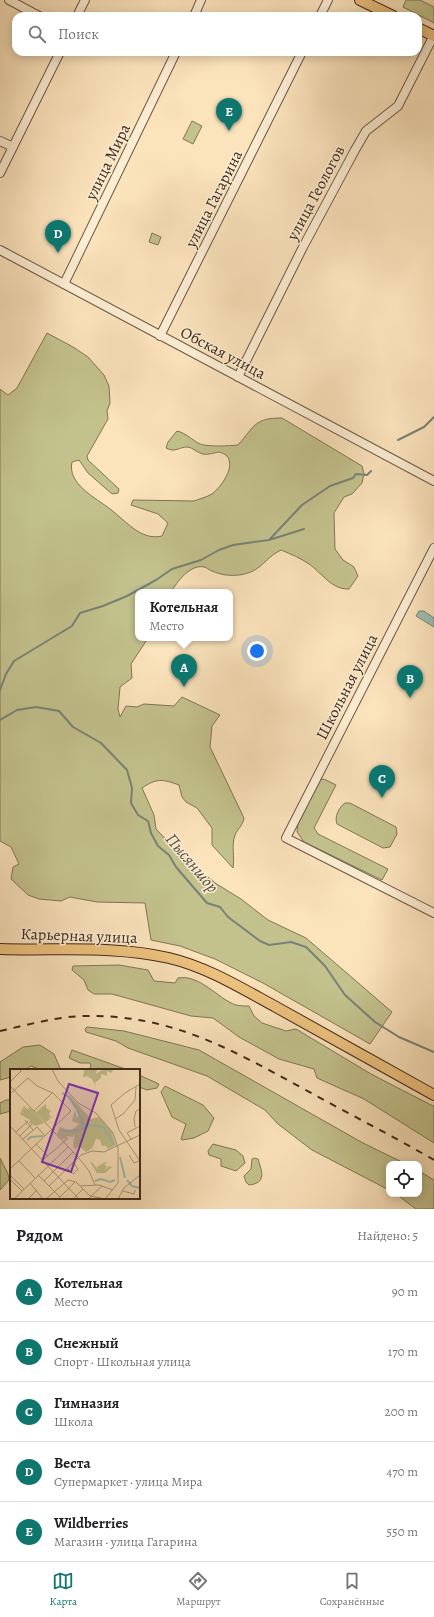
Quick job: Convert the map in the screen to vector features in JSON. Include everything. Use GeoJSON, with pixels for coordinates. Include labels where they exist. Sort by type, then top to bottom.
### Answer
{"type":"FeatureCollection","features":[{"type":"Feature","properties":{"kind":"main road"},"geometry":{"type":"LineString","coordinates":[[360,0],[385,12]]}},
{"type":"Feature","properties":{"kind":"main road"},"geometry":{"type":"LineString","coordinates":[[422,30],[434,36]]}},
{"type":"Feature","properties":{"kind":"main road","name":"Карьерная улица"},"geometry":{"type":"LineString","coordinates":[[0,949],[119,950],[170,958],[203,969],[323,1033],[434,1096]]}},
{"type":"Feature","properties":{"kind":"street"},"geometry":{"type":"LineString","coordinates":[[9,0],[32,12]]}},
{"type":"Feature","properties":{"kind":"street"},"geometry":{"type":"LineString","coordinates":[[79,12],[85,0]]}},
{"type":"Feature","properties":{"kind":"street"},"geometry":{"type":"LineString","coordinates":[[196,12],[201,0]]}},
{"type":"Feature","properties":{"kind":"street"},"geometry":{"type":"LineString","coordinates":[[322,12],[328,0]]}},
{"type":"Feature","properties":{"kind":"street","name":"улица Геологов"},"geometry":{"type":"LineString","coordinates":[[238,377],[310,234],[355,150],[366,131],[398,106],[434,36]]}},
{"type":"Feature","properties":{"kind":"street"},"geometry":{"type":"LineString","coordinates":[[0,173],[58,56]]}},
{"type":"Feature","properties":{"kind":"street","name":"улица Мира"},"geometry":{"type":"LineString","coordinates":[[64,284],[174,56]]}},
{"type":"Feature","properties":{"kind":"street","name":"улица Гагарина"},"geometry":{"type":"LineString","coordinates":[[160,336],[300,56]]}},
{"type":"Feature","properties":{"kind":"street"},"geometry":{"type":"LineString","coordinates":[[0,141],[13,147]]}},
{"type":"Feature","properties":{"kind":"street","name":"Обская улица"},"geometry":{"type":"LineString","coordinates":[[0,250],[434,481]]}},
{"type":"Feature","properties":{"kind":"street","name":"Школьная улица"},"geometry":{"type":"LineString","coordinates":[[434,548],[286,838],[434,913]]}},
{"type":"Feature","properties":{"kind":"shaded area"},"geometry":{"type":"Polygon","coordinates":[[[406,0],[420,0],[434,7],[434,23],[422,17],[422,12],[413,12],[403,7],[406,0]]]}},
{"type":"Feature","properties":{"kind":"shaded area"},"geometry":{"type":"Polygon","coordinates":[[[192,121],[202,126],[193,144],[183,139],[192,121]]]}},
{"type":"Feature","properties":{"kind":"shaded area"},"geometry":{"type":"Polygon","coordinates":[[[152,233],[161,237],[158,245],[149,242],[152,233]]]}},
{"type":"Feature","properties":{"kind":"shaded area"},"geometry":{"type":"Polygon","coordinates":[[[47,333],[88,357],[104,375],[109,386],[110,403],[107,411],[108,419],[87,456],[88,460],[119,489],[118,493],[112,494],[88,473],[79,460],[72,462],[72,470],[78,484],[84,490],[134,529],[147,536],[162,536],[168,523],[158,514],[131,505],[133,500],[194,501],[212,494],[223,482],[229,471],[230,466],[227,456],[219,452],[204,454],[188,447],[175,450],[166,448],[168,442],[177,431],[183,433],[200,444],[208,446],[238,445],[256,424],[273,418],[282,418],[362,466],[364,474],[362,483],[352,494],[344,497],[334,513],[335,549],[343,560],[354,567],[358,576],[349,589],[337,587],[309,564],[281,550],[270,557],[258,568],[247,573],[226,575],[211,571],[205,567],[199,567],[194,568],[184,575],[173,589],[135,589],[135,641],[146,641],[131,664],[132,678],[120,687],[118,709],[120,717],[126,706],[137,707],[144,704],[174,706],[182,697],[220,715],[212,726],[210,747],[244,818],[234,839],[233,868],[212,845],[212,828],[197,808],[186,802],[182,797],[179,785],[160,780],[152,782],[142,788],[154,815],[156,829],[178,852],[215,883],[241,899],[268,920],[306,938],[392,1012],[370,1044],[263,983],[215,959],[180,946],[151,940],[145,903],[97,902],[70,897],[61,901],[39,899],[28,895],[11,879],[13,867],[19,864],[11,847],[0,841],[0,389],[8,395],[17,388],[47,333]]]}},
{"type":"Feature","properties":{"kind":"shaded area"},"geometry":{"type":"Polygon","coordinates":[[[324,779],[336,785],[314,828],[318,834],[388,869],[382,880],[304,842],[297,832],[298,824],[320,780],[324,779]]]}},
{"type":"Feature","properties":{"kind":"shaded area"},"geometry":{"type":"Polygon","coordinates":[[[345,803],[350,803],[396,827],[397,834],[390,847],[383,848],[337,824],[336,818],[338,812],[345,803]]]}},
{"type":"Feature","properties":{"kind":"shaded area"},"geometry":{"type":"Polygon","coordinates":[[[119,965],[148,970],[154,981],[175,983],[178,978],[186,978],[201,983],[229,1002],[249,1006],[254,1016],[262,1023],[286,1031],[296,1029],[371,1074],[434,1106],[434,1143],[364,1099],[317,1078],[314,1069],[279,1059],[239,1037],[213,1018],[191,1016],[112,994],[94,994],[88,990],[84,980],[72,970],[73,966],[119,965]]]}},
{"type":"Feature","properties":{"kind":"shaded area"},"geometry":{"type":"Polygon","coordinates":[[[87,1027],[124,1031],[199,1050],[363,1143],[400,1161],[386,1161],[386,1188],[312,1150],[278,1124],[265,1110],[207,1076],[128,1048],[116,1041],[86,1032],[85,1029],[87,1027]]]}},
{"type":"Feature","properties":{"kind":"shaded area"},"geometry":{"type":"Polygon","coordinates":[[[40,1045],[54,1054],[60,1069],[38,1069],[31,1066],[26,1069],[10,1069],[10,1077],[0,1080],[0,1062],[23,1047],[40,1045]]]}},
{"type":"Feature","properties":{"kind":"shaded area"},"geometry":{"type":"Polygon","coordinates":[[[72,1050],[125,1069],[90,1069],[91,1066],[90,1063],[80,1063],[69,1058],[72,1050]]]}},
{"type":"Feature","properties":{"kind":"shaded area"},"geometry":{"type":"Polygon","coordinates":[[[140,1075],[159,1084],[157,1088],[147,1090],[140,1087],[140,1075]]]}},
{"type":"Feature","properties":{"kind":"shaded area"},"geometry":{"type":"Polygon","coordinates":[[[165,1086],[203,1105],[214,1118],[208,1131],[194,1138],[181,1139],[186,1124],[172,1117],[161,1092],[165,1086]]]}},
{"type":"Feature","properties":{"kind":"shaded area"},"geometry":{"type":"Polygon","coordinates":[[[10,1100],[10,1111],[0,1114],[0,1103],[10,1100]]]}},
{"type":"Feature","properties":{"kind":"shaded area"},"geometry":{"type":"Polygon","coordinates":[[[213,1144],[236,1150],[243,1156],[245,1163],[236,1171],[221,1166],[221,1159],[209,1155],[208,1151],[213,1144]]]}},
{"type":"Feature","properties":{"kind":"shaded area"},"geometry":{"type":"Polygon","coordinates":[[[0,1158],[8,1174],[9,1180],[0,1190],[0,1158]]]}},
{"type":"Feature","properties":{"kind":"shaded area"},"geometry":{"type":"Polygon","coordinates":[[[252,1159],[258,1159],[262,1176],[259,1182],[249,1185],[244,1176],[251,1169],[252,1159]]]}},
{"type":"Feature","properties":{"kind":"shaded area"},"geometry":{"type":"Polygon","coordinates":[[[422,1173],[434,1180],[434,1209],[416,1209],[400,1197],[422,1197],[422,1173]]]}},
{"type":"Feature","properties":{"kind":"water"},"geometry":{"type":"Polygon","coordinates":[[[419,611],[424,611],[434,618],[434,627],[416,616],[419,611]]]}},
{"type":"Feature","properties":{"kind":"waterway"},"geometry":{"type":"LineString","coordinates":[[398,440],[424,427],[434,417]]}},
{"type":"Feature","properties":{"kind":"waterway"},"geometry":{"type":"LineString","coordinates":[[270,539],[302,505],[330,486],[353,478],[356,474],[367,475],[371,471]]}},
{"type":"Feature","properties":{"kind":"waterway"},"geometry":{"type":"LineString","coordinates":[[140,589],[172,569],[201,560],[219,550],[233,545],[269,540],[304,529]]}},
{"type":"Feature","properties":{"kind":"waterway"},"geometry":{"type":"LineString","coordinates":[[0,690],[6,674],[14,661],[72,626],[80,613],[103,606],[135,592]]}},
{"type":"Feature","properties":{"kind":"waterway","name":"Пысяншор"},"geometry":{"type":"LineString","coordinates":[[0,720],[17,710],[36,707],[59,711],[73,727],[101,743],[127,770],[132,788],[131,803],[138,815],[148,821],[151,833],[158,846],[169,855],[176,867],[207,903],[220,907],[228,917],[260,941],[269,945],[291,942],[306,947],[325,966],[345,995],[375,1022],[399,1037],[434,1052]]}},
{"type":"Feature","properties":{"kind":"railway"},"geometry":{"type":"LineString","coordinates":[[0,1031],[52,1020],[83,1016],[115,1017],[144,1021],[172,1028],[199,1037],[251,1060],[434,1160]]}},
{"type":"Feature","properties":{"kind":"place","name":"Wildberries"},"geometry":{"type":"Point","coordinates":[229,131]}},
{"type":"Feature","properties":{"kind":"place","name":"Веста"},"geometry":{"type":"Point","coordinates":[58,253]}},
{"type":"Feature","properties":{"kind":"place","name":"Котельная"},"geometry":{"type":"Point","coordinates":[184,687]}},
{"type":"Feature","properties":{"kind":"place","name":"Снежный"},"geometry":{"type":"Point","coordinates":[410,698]}},
{"type":"Feature","properties":{"kind":"place","name":"Гимназия"},"geometry":{"type":"Point","coordinates":[382,798]}}]}
